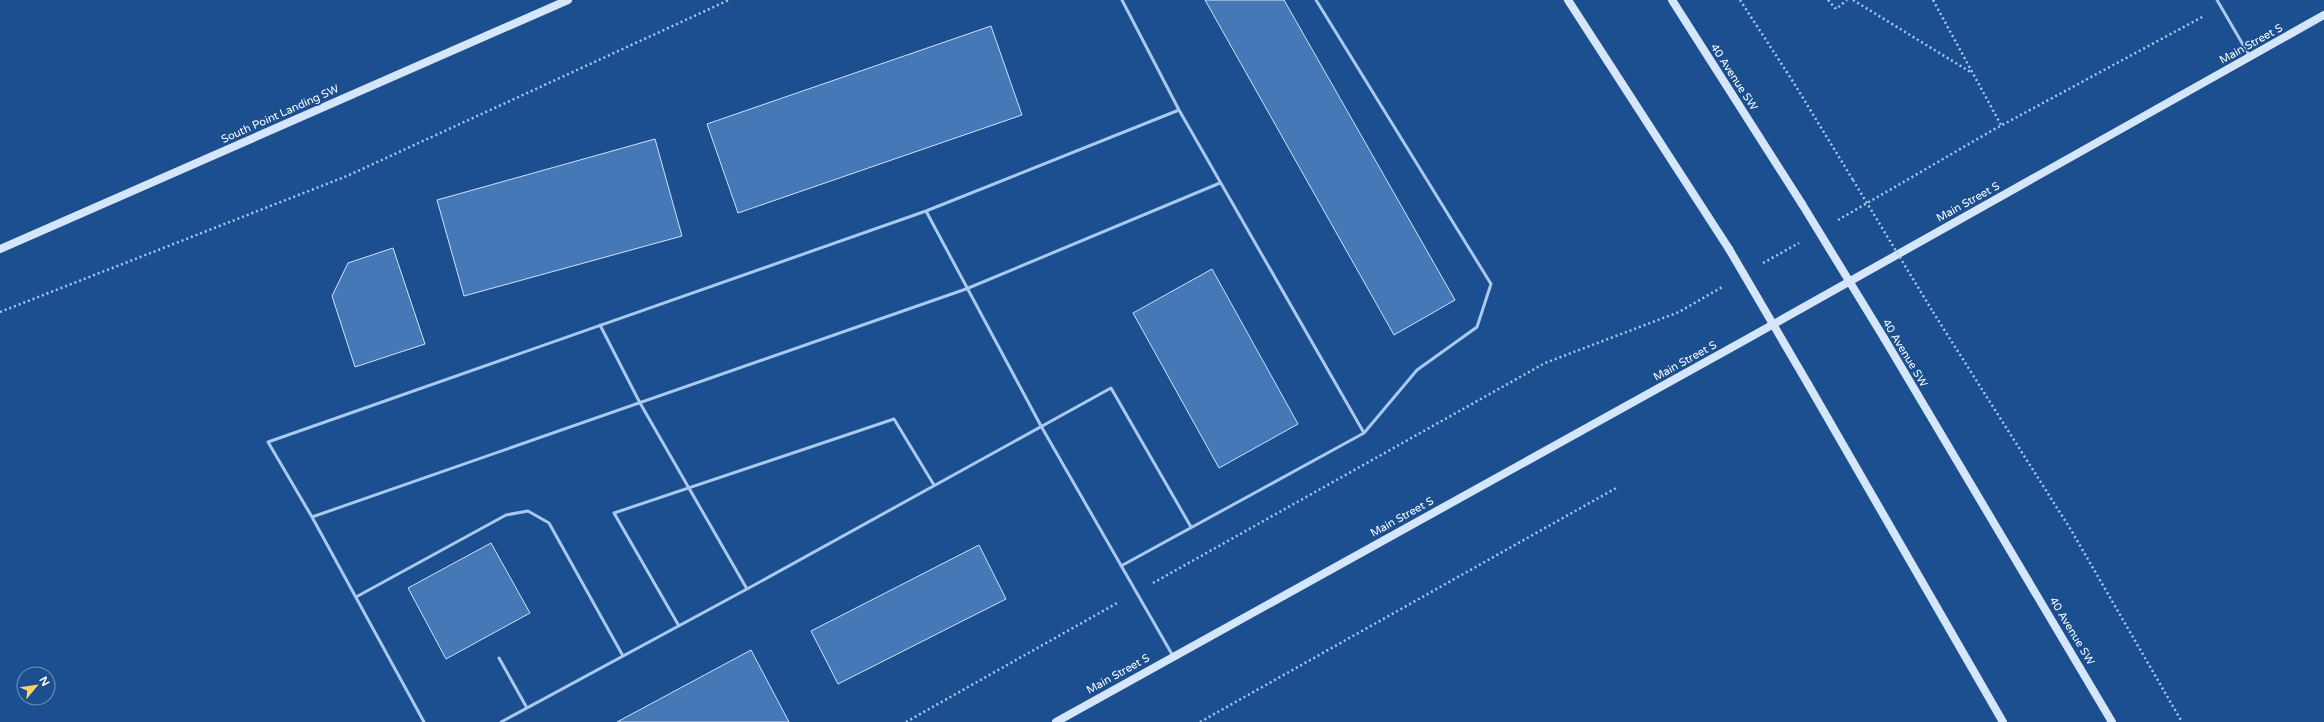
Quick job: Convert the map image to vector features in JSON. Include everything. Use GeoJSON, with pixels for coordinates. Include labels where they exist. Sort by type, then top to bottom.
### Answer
{"type":"FeatureCollection","features":[{"type":"Feature","properties":{"kind":"main road","name":"South Point Landing SW"},"geometry":{"type":"LineString","coordinates":[[0,249],[568,0]]}},
{"type":"Feature","properties":{"kind":"main road"},"geometry":{"type":"LineString","coordinates":[[1568,0],[1729,249],[2003,722]]}},
{"type":"Feature","properties":{"kind":"main road","name":"40 Avenue SW"},"geometry":{"type":"LineString","coordinates":[[1672,0],[1802,204],[1884,338],[2112,722]]}},
{"type":"Feature","properties":{"kind":"main road","name":"Main Street S"},"geometry":{"type":"LineString","coordinates":[[1056,722],[1747,339],[2324,15]]}},
{"type":"Feature","properties":{"kind":"lane"},"geometry":{"type":"LineString","coordinates":[[1122,0],[1179,110],[1364,433]]}},
{"type":"Feature","properties":{"kind":"lane"},"geometry":{"type":"LineString","coordinates":[[1121,566],[1364,433],[1418,370],[1477,327],[1491,284],[1316,0]]}},
{"type":"Feature","properties":{"kind":"lane"},"geometry":{"type":"LineString","coordinates":[[2217,0],[2250,57]]}},
{"type":"Feature","properties":{"kind":"lane"},"geometry":{"type":"LineString","coordinates":[[424,722],[312,517],[268,442],[926,211],[1179,110]]}},
{"type":"Feature","properties":{"kind":"lane"},"geometry":{"type":"LineString","coordinates":[[312,517],[966,289],[1220,183]]}},
{"type":"Feature","properties":{"kind":"lane"},"geometry":{"type":"LineString","coordinates":[[926,211],[966,289],[1041,426],[1173,656]]}},
{"type":"Feature","properties":{"kind":"lane"},"geometry":{"type":"LineString","coordinates":[[600,326],[640,403],[747,589]]}},
{"type":"Feature","properties":{"kind":"lane"},"geometry":{"type":"LineString","coordinates":[[501,722],[747,589],[1111,388],[1191,527]]}},
{"type":"Feature","properties":{"kind":"lane"},"geometry":{"type":"LineString","coordinates":[[679,626],[614,513],[894,419],[934,485]]}},
{"type":"Feature","properties":{"kind":"lane"},"geometry":{"type":"LineString","coordinates":[[356,597],[506,515],[528,511],[549,523],[623,656]]}},
{"type":"Feature","properties":{"kind":"lane"},"geometry":{"type":"LineString","coordinates":[[499,658],[527,708]]}},
{"type":"Feature","properties":{"kind":"path"},"geometry":{"type":"LineString","coordinates":[[0,312],[347,176],[729,0]]}},
{"type":"Feature","properties":{"kind":"path"},"geometry":{"type":"LineString","coordinates":[[1740,0],[1792,80],[1933,312],[2071,530],[2182,722]]}},
{"type":"Feature","properties":{"kind":"path"},"geometry":{"type":"LineString","coordinates":[[1828,0],[1836,9],[1847,0]]}},
{"type":"Feature","properties":{"kind":"path"},"geometry":{"type":"LineString","coordinates":[[1853,0],[1973,74]]}},
{"type":"Feature","properties":{"kind":"path"},"geometry":{"type":"LineString","coordinates":[[1933,0],[2001,125]]}},
{"type":"Feature","properties":{"kind":"path"},"geometry":{"type":"LineString","coordinates":[[1836,221],[2001,125],[2221,6]]}},
{"type":"Feature","properties":{"kind":"path"},"geometry":{"type":"LineString","coordinates":[[1761,265],[1802,241]]}},
{"type":"Feature","properties":{"kind":"path"},"geometry":{"type":"LineString","coordinates":[[906,722],[1545,363],[1679,312],[1727,284]]}},
{"type":"Feature","properties":{"kind":"path"},"geometry":{"type":"LineString","coordinates":[[1200,722],[1618,487]]}},
{"type":"Feature","properties":{"kind":"building"},"geometry":{"type":"Polygon","coordinates":[[[1205,0],[1284,0],[1455,300],[1394,335],[1205,0]]]}},
{"type":"Feature","properties":{"kind":"building"},"geometry":{"type":"Polygon","coordinates":[[[991,26],[1022,115],[738,213],[707,124],[991,26]]]}},
{"type":"Feature","properties":{"kind":"building"},"geometry":{"type":"Polygon","coordinates":[[[655,139],[682,236],[464,296],[437,200],[655,139]]]}},
{"type":"Feature","properties":{"kind":"building"},"geometry":{"type":"Polygon","coordinates":[[[393,248],[425,344],[355,367],[332,296],[348,263],[393,248]]]}},
{"type":"Feature","properties":{"kind":"building"},"geometry":{"type":"Polygon","coordinates":[[[1212,269],[1298,424],[1219,468],[1133,313],[1212,269]]]}},
{"type":"Feature","properties":{"kind":"building"},"geometry":{"type":"Polygon","coordinates":[[[491,543],[530,613],[446,659],[408,588],[491,543]]]}},
{"type":"Feature","properties":{"kind":"building"},"geometry":{"type":"Polygon","coordinates":[[[979,545],[1006,599],[838,684],[811,631],[979,545]]]}},
{"type":"Feature","properties":{"kind":"building"},"geometry":{"type":"Polygon","coordinates":[[[751,650],[789,722],[617,722],[751,650]]]}}]}
